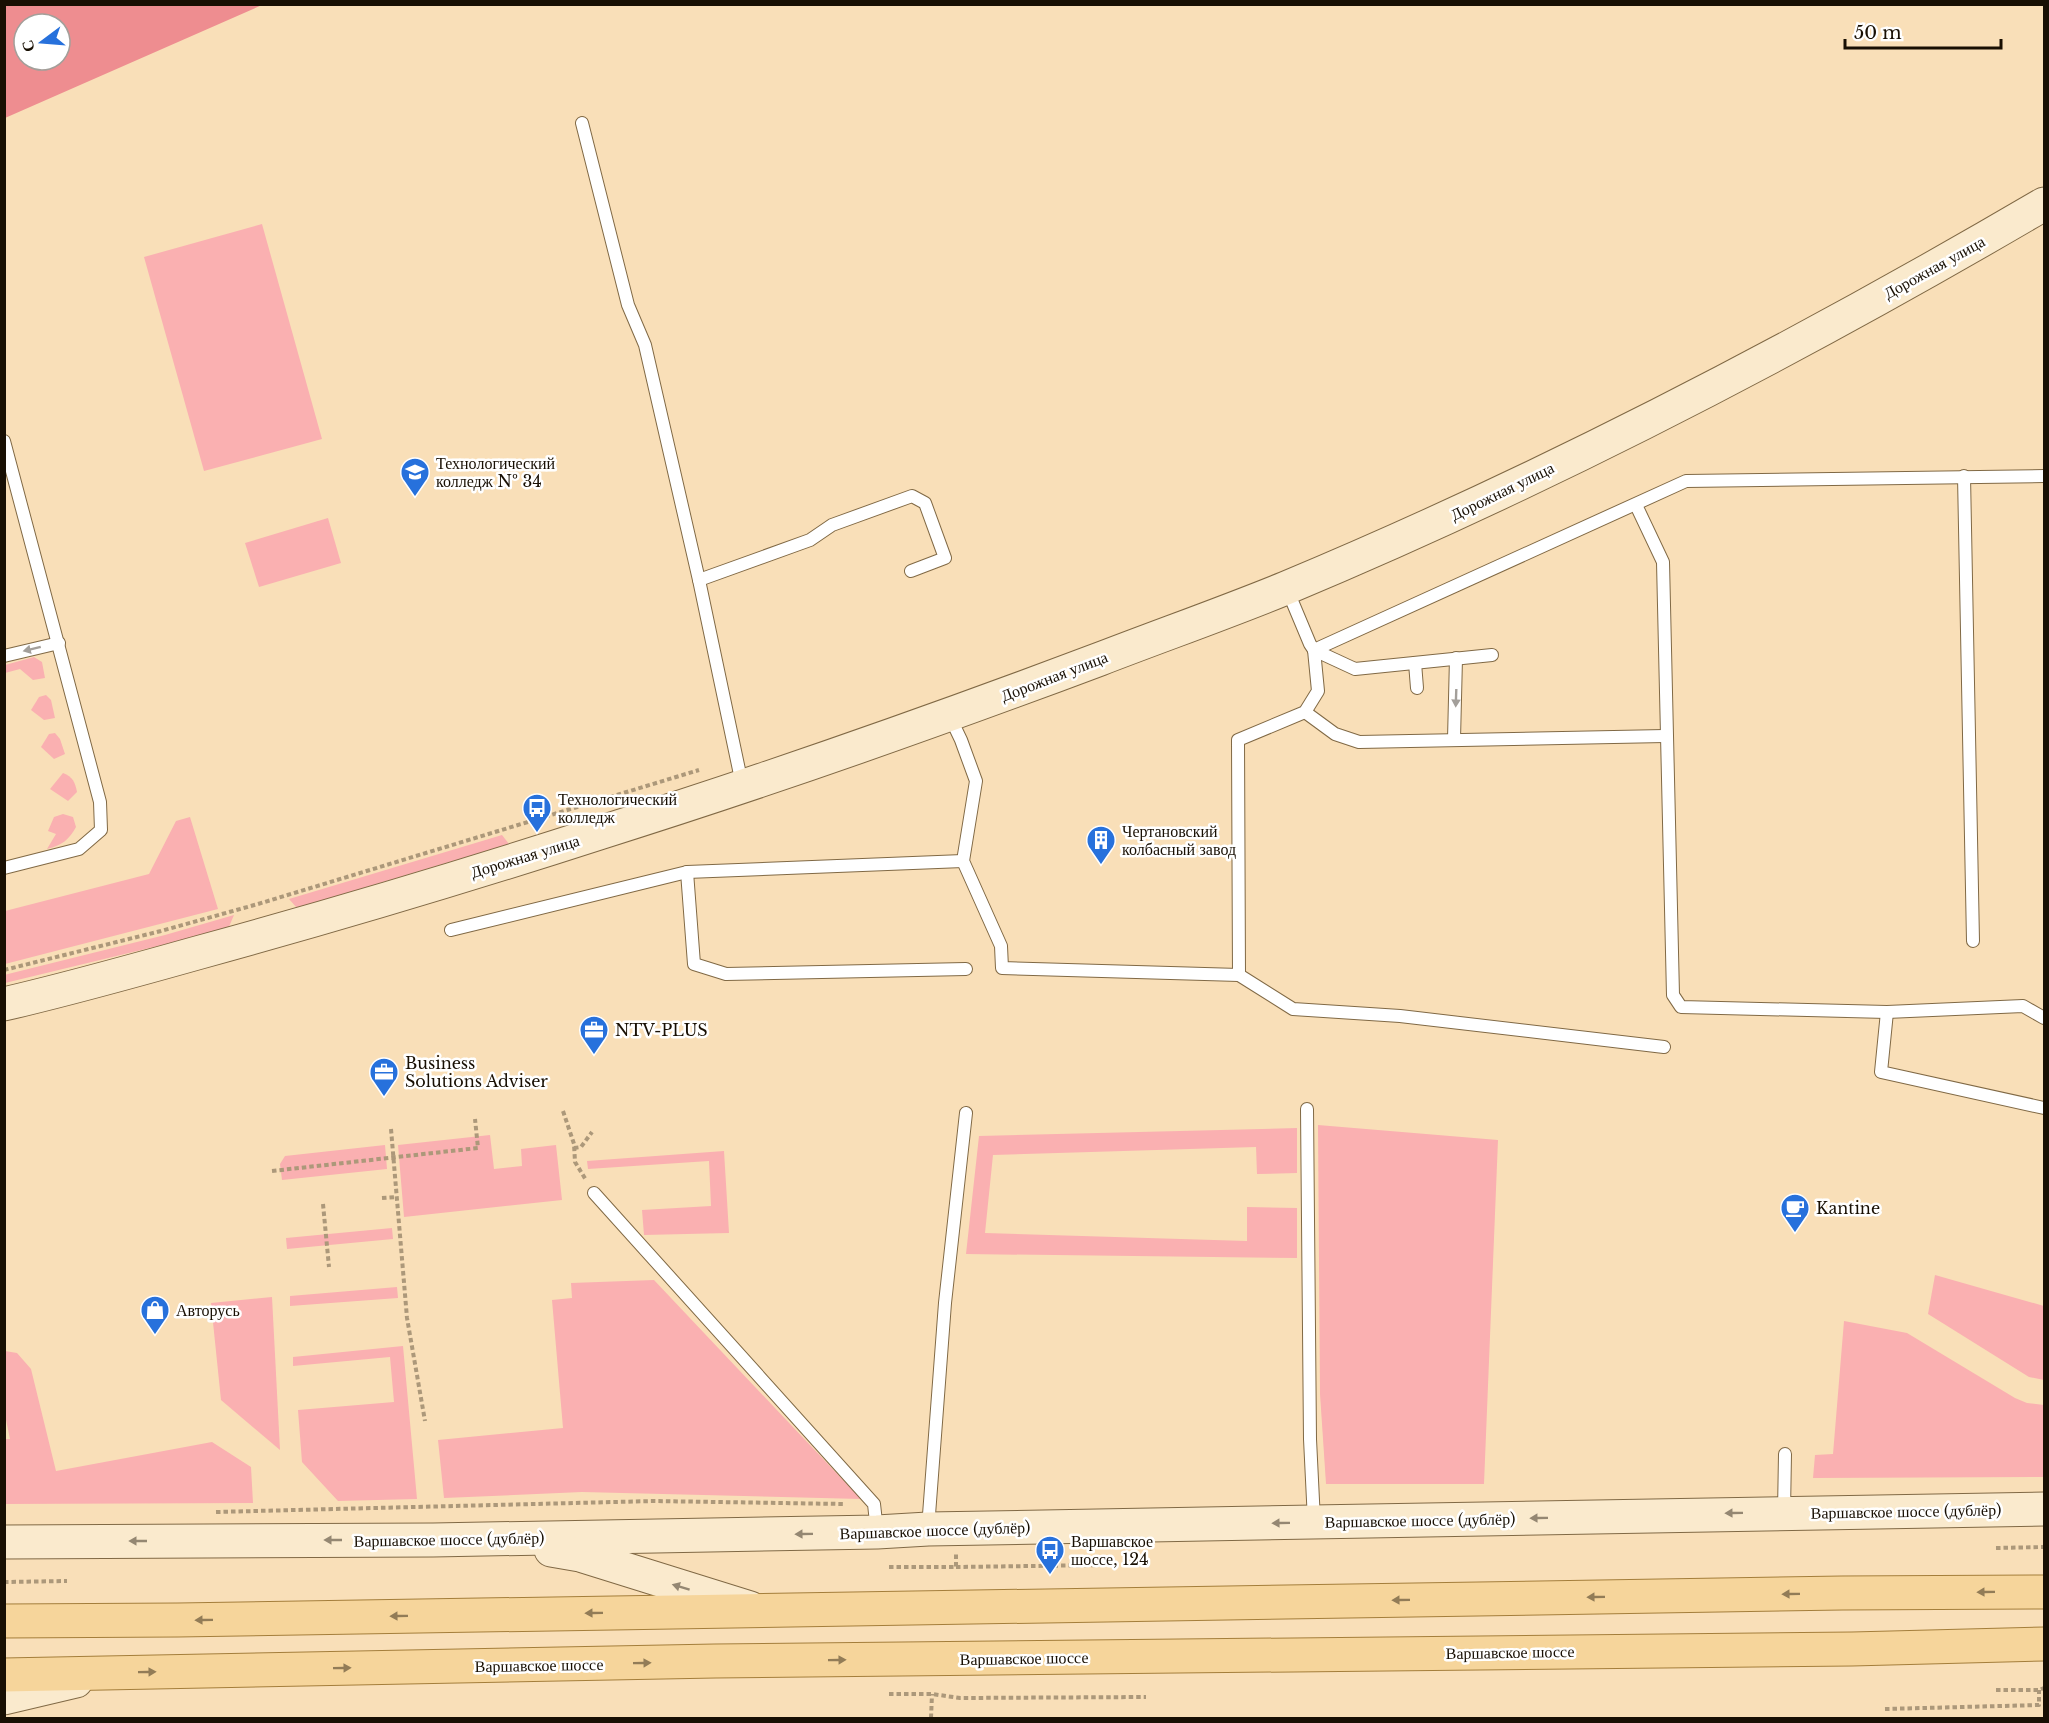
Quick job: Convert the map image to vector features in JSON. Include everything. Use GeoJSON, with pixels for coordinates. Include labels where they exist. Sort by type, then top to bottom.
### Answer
{"type":"FeatureCollection","features":[{"type":"Feature","properties":{"kind":"main road","name":"Дорожная улица"},"geometry":{"type":"LineString","coordinates":[[4,1004],[58,992],[266,934],[520,859],[742,788],[949,716],[1287,587],[1465,510],[1632,428],[1836,321],[2044,204]]}},
{"type":"Feature","properties":{"kind":"main road","name":"Варшавское шоссе (дублёр)"},"geometry":{"type":"LineString","coordinates":[[4,1542],[433,1540],[1784,1512],[2044,1509]]}},
{"type":"Feature","properties":{"kind":"main road"},"geometry":{"type":"LineString","coordinates":[[433,1540],[527,1546],[580,1556],[757,1610]]}},
{"type":"Feature","properties":{"kind":"main road"},"geometry":{"type":"LineString","coordinates":[[4,1621],[2044,1592]]}},
{"type":"Feature","properties":{"kind":"main road","name":"Варшавское шоссе"},"geometry":{"type":"LineString","coordinates":[[4,1675],[715,1661],[1852,1649],[2044,1644]]}},
{"type":"Feature","properties":{"kind":"main road"},"geometry":{"type":"LineString","coordinates":[[4,1698],[107,1673]]}},
{"type":"Feature","properties":{"kind":"lane"},"geometry":{"type":"LineString","coordinates":[[582,123],[628,305],[645,345],[699,580],[742,788]]}},
{"type":"Feature","properties":{"kind":"lane"},"geometry":{"type":"LineString","coordinates":[[4,441],[100,802],[101,830],[79,849],[4,868]]}},
{"type":"Feature","properties":{"kind":"lane"},"geometry":{"type":"LineString","coordinates":[[1964,476],[1973,941]]}},
{"type":"Feature","properties":{"kind":"lane"},"geometry":{"type":"LineString","coordinates":[[1314,650],[1686,481],[2044,476]]}},
{"type":"Feature","properties":{"kind":"lane"},"geometry":{"type":"LineString","coordinates":[[699,580],[810,540],[832,525],[912,496],[925,503],[945,558],[911,571]]}},
{"type":"Feature","properties":{"kind":"lane"},"geometry":{"type":"LineString","coordinates":[[1636,505],[1663,562],[1672,995],[1681,1007],[1887,1012],[2023,1006],[2044,1018]]}},
{"type":"Feature","properties":{"kind":"lane"},"geometry":{"type":"LineString","coordinates":[[1239,975],[1238,740],[1305,712],[1318,691],[1314,650],[1287,587]]}},
{"type":"Feature","properties":{"kind":"lane"},"geometry":{"type":"LineString","coordinates":[[4,656],[59,643]]}},
{"type":"Feature","properties":{"kind":"lane"},"geometry":{"type":"LineString","coordinates":[[1314,650],[1355,669],[1491,655]]}},
{"type":"Feature","properties":{"kind":"lane"},"geometry":{"type":"LineString","coordinates":[[1454,739],[1456,658]]}},
{"type":"Feature","properties":{"kind":"lane"},"geometry":{"type":"LineString","coordinates":[[1415,663],[1417,688]]}},
{"type":"Feature","properties":{"kind":"lane"},"geometry":{"type":"LineString","coordinates":[[1305,712],[1335,734],[1359,742],[1665,736]]}},
{"type":"Feature","properties":{"kind":"lane"},"geometry":{"type":"LineString","coordinates":[[949,716],[961,740],[976,781],[963,861],[1001,946],[1002,968],[1239,975],[1293,1009],[1400,1016],[1664,1047]]}},
{"type":"Feature","properties":{"kind":"lane"},"geometry":{"type":"LineString","coordinates":[[451,930],[687,872],[963,861]]}},
{"type":"Feature","properties":{"kind":"lane"},"geometry":{"type":"LineString","coordinates":[[687,872],[694,964],[726,974],[966,969]]}},
{"type":"Feature","properties":{"kind":"lane"},"geometry":{"type":"LineString","coordinates":[[1887,1012],[1881,1072],[2044,1108]]}},
{"type":"Feature","properties":{"kind":"lane"},"geometry":{"type":"LineString","coordinates":[[1307,1109],[1310,1439],[1314,1522]]}},
{"type":"Feature","properties":{"kind":"lane"},"geometry":{"type":"LineString","coordinates":[[928,1529],[945,1303],[966,1113]]}},
{"type":"Feature","properties":{"kind":"lane"},"geometry":{"type":"LineString","coordinates":[[594,1194],[874,1504],[877,1532]]}},
{"type":"Feature","properties":{"kind":"lane"},"geometry":{"type":"LineString","coordinates":[[1784,1512],[1785,1454]]}},
{"type":"Feature","properties":{"kind":"path"},"geometry":{"type":"LineString","coordinates":[[4,970],[258,904],[699,770]]}},
{"type":"Feature","properties":{"kind":"path"},"geometry":{"type":"LineString","coordinates":[[563,1111],[576,1162]]}},
{"type":"Feature","properties":{"kind":"path"},"geometry":{"type":"LineString","coordinates":[[272,1171],[478,1148],[475,1119]]}},
{"type":"Feature","properties":{"kind":"path"},"geometry":{"type":"LineString","coordinates":[[391,1128],[407,1317],[426,1421]]}},
{"type":"Feature","properties":{"kind":"path"},"geometry":{"type":"LineString","coordinates":[[574,1148],[580,1147],[592,1132]]}},
{"type":"Feature","properties":{"kind":"path"},"geometry":{"type":"LineString","coordinates":[[382,1198],[396,1197]]}},
{"type":"Feature","properties":{"kind":"path"},"geometry":{"type":"LineString","coordinates":[[323,1204],[329,1267]]}},
{"type":"Feature","properties":{"kind":"path"},"geometry":{"type":"LineString","coordinates":[[1995,1548],[2044,1547]]}},
{"type":"Feature","properties":{"kind":"path"},"geometry":{"type":"LineString","coordinates":[[956,1550],[956,1567]]}},
{"type":"Feature","properties":{"kind":"path"},"geometry":{"type":"LineString","coordinates":[[889,1567],[1105,1565]]}},
{"type":"Feature","properties":{"kind":"path"},"geometry":{"type":"LineString","coordinates":[[4,1582],[67,1581]]}},
{"type":"Feature","properties":{"kind":"path"},"geometry":{"type":"LineString","coordinates":[[1996,1690],[2044,1688]]}},
{"type":"Feature","properties":{"kind":"path"},"geometry":{"type":"LineString","coordinates":[[1885,1709],[2039,1706],[2039,1690]]}},
{"type":"Feature","properties":{"kind":"path"},"geometry":{"type":"LineString","coordinates":[[889,1694],[932,1694],[960,1698],[1146,1697]]}},
{"type":"Feature","properties":{"kind":"path"},"geometry":{"type":"LineString","coordinates":[[931,1719],[932,1694]]}},
{"type":"Feature","properties":{"kind":"shaded area"},"geometry":{"type":"Polygon","coordinates":[[[5,4],[262,5],[5,118],[5,4]]]}},
{"type":"Feature","properties":{"kind":"shaded area"},"geometry":{"type":"Polygon","coordinates":[[[262,224],[322,439],[204,471],[144,257],[262,224]]]}},
{"type":"Feature","properties":{"kind":"shaded area"},"geometry":{"type":"Polygon","coordinates":[[[328,518],[341,563],[259,587],[245,543],[328,518]]]}},
{"type":"Feature","properties":{"kind":"shaded area"},"geometry":{"type":"Polygon","coordinates":[[[34,657],[42,662],[45,678],[33,680],[20,669],[5,673],[5,665],[34,657]]]}},
{"type":"Feature","properties":{"kind":"shaded area"},"geometry":{"type":"Polygon","coordinates":[[[46,695],[51,700],[55,718],[44,720],[31,710],[39,697],[46,695]]]}},
{"type":"Feature","properties":{"kind":"shaded area"},"geometry":{"type":"Polygon","coordinates":[[[55,733],[60,739],[65,754],[54,759],[41,747],[49,734],[55,733]]]}},
{"type":"Feature","properties":{"kind":"shaded area"},"geometry":{"type":"Polygon","coordinates":[[[63,773],[73,780],[77,792],[68,801],[50,789],[63,773]]]}},
{"type":"Feature","properties":{"kind":"shaded area"},"geometry":{"type":"Polygon","coordinates":[[[63,814],[73,817],[76,827],[64,841],[47,849],[56,834],[48,831],[54,817],[63,814]]]}},
{"type":"Feature","properties":{"kind":"shaded area"},"geometry":{"type":"Polygon","coordinates":[[[190,817],[218,909],[5,964],[5,911],[149,874],[176,821],[190,817]]]}},
{"type":"Feature","properties":{"kind":"shaded area"},"geometry":{"type":"Polygon","coordinates":[[[502,835],[509,844],[297,908],[289,899],[502,835]]]}},
{"type":"Feature","properties":{"kind":"shaded area"},"geometry":{"type":"Polygon","coordinates":[[[234,915],[228,929],[5,983],[4,975],[165,935],[234,915]]]}},
{"type":"Feature","properties":{"kind":"shaded area"},"geometry":{"type":"Polygon","coordinates":[[[1318,1125],[1498,1140],[1484,1484],[1326,1484],[1320,1394],[1318,1125]]]}},
{"type":"Feature","properties":{"kind":"shaded area"},"geometry":{"type":"Polygon","coordinates":[[[1297,1128],[1297,1173],[1257,1174],[1256,1147],[993,1155],[985,1233],[1247,1241],[1247,1207],[1297,1208],[1297,1258],[966,1254],[979,1136],[1297,1128]]]}},
{"type":"Feature","properties":{"kind":"shaded area"},"geometry":{"type":"Polygon","coordinates":[[[490,1135],[494,1169],[522,1166],[521,1149],[556,1145],[562,1200],[404,1217],[398,1145],[490,1135]]]}},
{"type":"Feature","properties":{"kind":"shaded area"},"geometry":{"type":"Polygon","coordinates":[[[385,1145],[387,1169],[282,1180],[280,1164],[285,1156],[385,1145]]]}},
{"type":"Feature","properties":{"kind":"shaded area"},"geometry":{"type":"Polygon","coordinates":[[[724,1151],[729,1233],[644,1235],[642,1210],[711,1206],[709,1161],[588,1169],[587,1161],[724,1151]]]}},
{"type":"Feature","properties":{"kind":"shaded area"},"geometry":{"type":"Polygon","coordinates":[[[392,1228],[393,1239],[287,1249],[286,1238],[392,1228]]]}},
{"type":"Feature","properties":{"kind":"shaded area"},"geometry":{"type":"Polygon","coordinates":[[[1935,1275],[2044,1306],[2044,1380],[2029,1377],[1928,1314],[1935,1275]]]}},
{"type":"Feature","properties":{"kind":"shaded area"},"geometry":{"type":"Polygon","coordinates":[[[654,1280],[861,1499],[582,1492],[444,1498],[438,1440],[563,1428],[552,1300],[572,1298],[571,1283],[654,1280]]]}},
{"type":"Feature","properties":{"kind":"shaded area"},"geometry":{"type":"Polygon","coordinates":[[[397,1287],[398,1298],[290,1306],[290,1296],[397,1287]]]}},
{"type":"Feature","properties":{"kind":"shaded area"},"geometry":{"type":"Polygon","coordinates":[[[272,1297],[280,1450],[221,1400],[211,1303],[272,1297]]]}},
{"type":"Feature","properties":{"kind":"shaded area"},"geometry":{"type":"Polygon","coordinates":[[[1844,1321],[1907,1333],[2015,1398],[2027,1403],[2044,1405],[2044,1477],[1813,1478],[1815,1455],[1833,1454],[1844,1321]]]}},
{"type":"Feature","properties":{"kind":"shaded area"},"geometry":{"type":"Polygon","coordinates":[[[403,1346],[417,1499],[338,1501],[302,1462],[298,1410],[394,1402],[390,1357],[293,1366],[293,1357],[403,1346]]]}},
{"type":"Feature","properties":{"kind":"shaded area"},"geometry":{"type":"Polygon","coordinates":[[[5,1351],[17,1353],[31,1369],[56,1471],[212,1442],[251,1467],[253,1503],[5,1504],[5,1439],[10,1439],[5,1415],[5,1351]]]}},
{"type":"Feature","properties":{"kind":"place","name":"Технологический колледж № 34"},"geometry":{"type":"Point","coordinates":[415,498]}},
{"type":"Feature","properties":{"kind":"place","name":"Технологический колледж"},"geometry":{"type":"Point","coordinates":[537,834]}},
{"type":"Feature","properties":{"kind":"place","name":"Чертановский колбасный завод"},"geometry":{"type":"Point","coordinates":[1101,866]}},
{"type":"Feature","properties":{"kind":"place","name":"NTV-PLUS"},"geometry":{"type":"Point","coordinates":[594,1056]}},
{"type":"Feature","properties":{"kind":"place","name":"Business Solutions Adviser"},"geometry":{"type":"Point","coordinates":[384,1098]}},
{"type":"Feature","properties":{"kind":"place","name":"Kantine"},"geometry":{"type":"Point","coordinates":[1795,1234]}},
{"type":"Feature","properties":{"kind":"place","name":"Авторусь"},"geometry":{"type":"Point","coordinates":[155,1336]}},
{"type":"Feature","properties":{"kind":"place","name":"Варшавское шоссе, 124"},"geometry":{"type":"Point","coordinates":[1050,1576]}}]}
